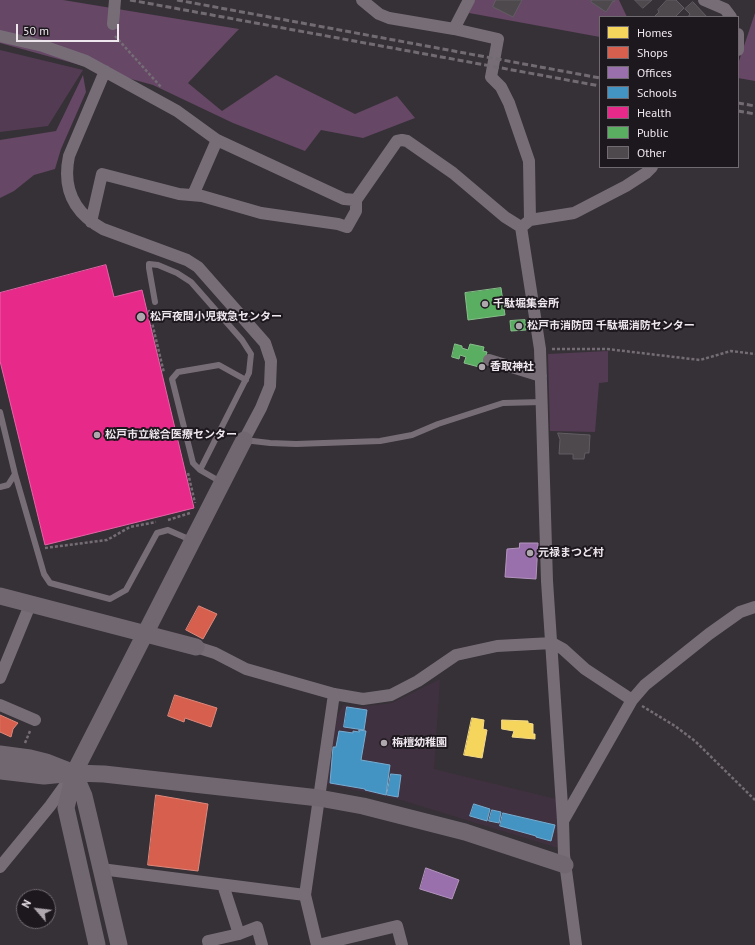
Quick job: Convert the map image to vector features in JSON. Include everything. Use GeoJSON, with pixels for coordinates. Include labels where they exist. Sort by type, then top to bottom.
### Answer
{"type":"FeatureCollection","features":[{"type":"Feature","properties":{"kind":"street"},"geometry":{"type":"LineString","coordinates":[[362,0],[379,14],[389,18],[498,39],[491,77],[501,87],[509,103],[529,160],[525,223],[540,349],[544,506],[565,865],[576,945]]}},
{"type":"Feature","properties":{"kind":"street"},"geometry":{"type":"LineString","coordinates":[[454,30],[469,0]]}},
{"type":"Feature","properties":{"kind":"street"},"geometry":{"type":"LineString","coordinates":[[704,0],[725,8],[730,16]]}},
{"type":"Feature","properties":{"kind":"street"},"geometry":{"type":"LineString","coordinates":[[112,24],[115,3]]}},
{"type":"Feature","properties":{"kind":"street"},"geometry":{"type":"LineString","coordinates":[[0,36],[43,46],[86,61],[177,111],[217,140],[344,198],[356,200]]}},
{"type":"Feature","properties":{"kind":"street"},"geometry":{"type":"LineString","coordinates":[[0,867],[50,806],[74,773],[261,408],[270,386],[271,361],[264,343],[198,267],[187,260],[103,229],[91,222],[79,210],[73,201],[69,190],[66,168],[69,156],[105,71]]}},
{"type":"Feature","properties":{"kind":"street"},"geometry":{"type":"LineString","coordinates":[[193,195],[217,140]]}},
{"type":"Feature","properties":{"kind":"street"},"geometry":{"type":"LineString","coordinates":[[91,222],[102,174],[179,194],[202,196],[261,213],[338,224],[347,227],[356,210],[356,200],[397,141],[402,140],[407,141],[452,173],[505,217],[525,223],[574,213],[626,186],[651,168]]}},
{"type":"Feature","properties":{"kind":"street"},"geometry":{"type":"LineString","coordinates":[[489,360],[541,376]]}},
{"type":"Feature","properties":{"kind":"street"},"geometry":{"type":"LineString","coordinates":[[0,596],[196,647],[215,653],[246,669],[334,694],[364,699],[391,695],[418,681],[456,655],[497,646],[552,643],[563,649],[585,669],[632,700]]}},
{"type":"Feature","properties":{"kind":"street"},"geometry":{"type":"LineString","coordinates":[[0,678],[30,605]]}},
{"type":"Feature","properties":{"kind":"street"},"geometry":{"type":"LineString","coordinates":[[563,821],[632,700],[645,685],[709,634],[740,612],[755,607]]}},
{"type":"Feature","properties":{"kind":"street"},"geometry":{"type":"LineString","coordinates":[[334,694],[305,895],[318,945],[397,926],[402,945]]}},
{"type":"Feature","properties":{"kind":"street"},"geometry":{"type":"LineString","coordinates":[[0,705],[35,720]]}},
{"type":"Feature","properties":{"kind":"street"},"geometry":{"type":"LineString","coordinates":[[0,754],[46,762],[74,773],[84,796],[119,945]]}},
{"type":"Feature","properties":{"kind":"street"},"geometry":{"type":"LineString","coordinates":[[0,771],[44,776],[74,773],[112,775],[318,798],[363,806],[434,823],[565,865]]}},
{"type":"Feature","properties":{"kind":"street"},"geometry":{"type":"LineString","coordinates":[[74,773],[66,808],[97,945]]}},
{"type":"Feature","properties":{"kind":"street"},"geometry":{"type":"LineString","coordinates":[[101,869],[305,895]]}},
{"type":"Feature","properties":{"kind":"street"},"geometry":{"type":"LineString","coordinates":[[224,884],[239,934]]}},
{"type":"Feature","properties":{"kind":"street"},"geometry":{"type":"LineString","coordinates":[[209,945],[208,941],[239,934],[257,927],[262,945]]}},
{"type":"Feature","properties":{"kind":"lane"},"geometry":{"type":"LineString","coordinates":[[155,302],[148,268],[149,264],[158,265],[177,273],[191,282],[242,340],[251,354],[249,373],[246,380],[200,470]]}},
{"type":"Feature","properties":{"kind":"lane"},"geometry":{"type":"LineString","coordinates":[[223,482],[200,470],[193,463],[172,379],[178,372],[219,365],[246,380]]}},
{"type":"Feature","properties":{"kind":"lane"},"geometry":{"type":"LineString","coordinates":[[244,440],[296,444],[380,441],[412,435],[438,424],[503,403],[542,402]]}},
{"type":"Feature","properties":{"kind":"lane"},"geometry":{"type":"LineString","coordinates":[[0,412],[15,474],[44,574],[50,583],[110,599],[126,590],[157,533],[168,530],[193,541]]}},
{"type":"Feature","properties":{"kind":"lane"},"geometry":{"type":"LineString","coordinates":[[0,487],[8,485],[15,474]]}},
{"type":"Feature","properties":{"kind":"path"},"geometry":{"type":"LineString","coordinates":[[112,24],[116,37],[162,88]]}},
{"type":"Feature","properties":{"kind":"path"},"geometry":{"type":"LineString","coordinates":[[540,349],[607,349],[700,360],[731,351],[755,354]]}},
{"type":"Feature","properties":{"kind":"path"},"geometry":{"type":"LineString","coordinates":[[192,489],[196,510]]}},
{"type":"Feature","properties":{"kind":"path"},"geometry":{"type":"LineString","coordinates":[[166,520],[192,512]]}},
{"type":"Feature","properties":{"kind":"path"},"geometry":{"type":"LineString","coordinates":[[37,550],[107,540],[130,527],[160,521]]}},
{"type":"Feature","properties":{"kind":"path"},"geometry":{"type":"LineString","coordinates":[[632,700],[675,726],[695,741],[755,800]]}},
{"type":"Feature","properties":{"kind":"shaded area"},"geometry":{"type":"Polygon","coordinates":[[[0,0],[63,0],[239,29],[188,83],[222,111],[276,75],[355,114],[397,96],[415,118],[363,138],[321,130],[305,151],[233,123],[153,85],[0,43],[0,0]]]}},
{"type":"Feature","properties":{"kind":"shaded area"},"geometry":{"type":"Polygon","coordinates":[[[475,0],[619,0],[627,16],[599,16],[599,37],[469,13],[475,0]]]}},
{"type":"Feature","properties":{"kind":"shaded area"},"geometry":{"type":"Polygon","coordinates":[[[755,13],[755,81],[739,78],[739,61],[755,13]]]}},
{"type":"Feature","properties":{"kind":"shaded area"},"geometry":{"type":"Polygon","coordinates":[[[0,50],[83,70],[48,126],[0,132],[0,50]]]}},
{"type":"Feature","properties":{"kind":"shaded area"},"geometry":{"type":"Polygon","coordinates":[[[83,75],[86,92],[61,149],[55,169],[34,175],[14,191],[0,198],[0,140],[56,131],[83,75]]]}},
{"type":"Feature","properties":{"kind":"shaded area"},"geometry":{"type":"Polygon","coordinates":[[[608,351],[608,382],[599,383],[595,432],[550,431],[548,354],[608,351]]]}},
{"type":"Feature","properties":{"kind":"shaded area","name":"栴檀幼稚園"},"geometry":{"type":"Polygon","coordinates":[[[440,679],[434,769],[556,799],[558,848],[401,800],[327,784],[337,717],[343,705],[359,707],[392,703],[440,679]]]}},
{"type":"Feature","properties":{"kind":"building: Homes"},"geometry":{"type":"Polygon","coordinates":[[[472,718],[484,720],[483,729],[487,730],[482,758],[464,755],[472,718]]]}},
{"type":"Feature","properties":{"kind":"building: Homes"},"geometry":{"type":"Polygon","coordinates":[[[502,720],[528,721],[528,723],[533,724],[533,734],[535,734],[535,739],[512,737],[514,731],[502,729],[502,720]]]}},
{"type":"Feature","properties":{"kind":"building: Shops"},"geometry":{"type":"Polygon","coordinates":[[[199,606],[217,614],[203,639],[186,630],[199,606]]]}},
{"type":"Feature","properties":{"kind":"building: Shops"},"geometry":{"type":"Polygon","coordinates":[[[175,695],[217,708],[211,727],[185,718],[184,722],[168,716],[175,695]]]}},
{"type":"Feature","properties":{"kind":"building: Shops"},"geometry":{"type":"Polygon","coordinates":[[[0,715],[18,723],[13,729],[11,737],[0,732],[0,715]]]}},
{"type":"Feature","properties":{"kind":"building: Shops"},"geometry":{"type":"Polygon","coordinates":[[[156,795],[208,804],[198,871],[148,865],[156,795]]]}},
{"type":"Feature","properties":{"kind":"building: Offices"},"geometry":{"type":"Polygon","coordinates":[[[520,543],[538,543],[536,579],[505,577],[507,549],[519,548],[520,543]]]}},
{"type":"Feature","properties":{"kind":"building: Offices"},"geometry":{"type":"Polygon","coordinates":[[[426,868],[459,880],[452,899],[420,889],[426,868]]]}},
{"type":"Feature","properties":{"kind":"building: Schools"},"geometry":{"type":"Polygon","coordinates":[[[347,707],[367,710],[364,730],[344,727],[347,707]]]}},
{"type":"Feature","properties":{"kind":"building: Schools"},"geometry":{"type":"Polygon","coordinates":[[[359,730],[366,731],[361,760],[390,765],[386,795],[365,789],[330,783],[333,747],[336,747],[339,731],[353,733],[353,731],[359,732],[359,730]]]}},
{"type":"Feature","properties":{"kind":"building: Schools"},"geometry":{"type":"Polygon","coordinates":[[[391,774],[401,775],[398,797],[387,795],[391,774]]]}},
{"type":"Feature","properties":{"kind":"building: Schools"},"geometry":{"type":"Polygon","coordinates":[[[474,804],[490,809],[487,821],[470,816],[474,804]]]}},
{"type":"Feature","properties":{"kind":"building: Schools"},"geometry":{"type":"Polygon","coordinates":[[[492,810],[501,812],[499,823],[489,821],[492,810]]]}},
{"type":"Feature","properties":{"kind":"building: Schools"},"geometry":{"type":"Polygon","coordinates":[[[503,813],[555,825],[551,841],[500,826],[503,813]]]}},
{"type":"Feature","properties":{"kind":"building: Health","name":"松戸市立総合医療センター"},"geometry":{"type":"Polygon","coordinates":[[[106,265],[114,297],[142,290],[194,508],[45,545],[0,361],[0,293],[106,265]]]}},
{"type":"Feature","properties":{"kind":"building: Public","name":"千駄堀集会所"},"geometry":{"type":"Polygon","coordinates":[[[501,288],[505,315],[468,320],[465,293],[501,288]]]}},
{"type":"Feature","properties":{"kind":"building: Public"},"geometry":{"type":"Polygon","coordinates":[[[525,320],[526,330],[511,331],[510,321],[525,320]]]}},
{"type":"Feature","properties":{"kind":"building: Public"},"geometry":{"type":"Polygon","coordinates":[[[455,344],[468,350],[470,344],[484,347],[483,351],[487,352],[484,363],[481,362],[479,367],[464,363],[466,357],[460,355],[459,359],[452,357],[455,344]]]}},
{"type":"Feature","properties":{"kind":"building: Other"},"geometry":{"type":"Polygon","coordinates":[[[496,0],[522,0],[513,17],[493,7],[496,0]]]}},
{"type":"Feature","properties":{"kind":"building: Other"},"geometry":{"type":"Polygon","coordinates":[[[592,0],[615,0],[606,12],[591,2],[592,0]]]}},
{"type":"Feature","properties":{"kind":"building: Other"},"geometry":{"type":"Polygon","coordinates":[[[635,0],[652,0],[643,8],[635,0]]]}},
{"type":"Feature","properties":{"kind":"building: Other"},"geometry":{"type":"Polygon","coordinates":[[[667,0],[676,0],[684,8],[676,16],[655,16],[659,12],[658,10],[667,0]]]}},
{"type":"Feature","properties":{"kind":"building: Other"},"geometry":{"type":"Polygon","coordinates":[[[693,2],[706,16],[689,16],[690,14],[685,9],[693,2]]]}},
{"type":"Feature","properties":{"kind":"building: Other"},"geometry":{"type":"Polygon","coordinates":[[[558,433],[590,435],[589,453],[585,453],[584,459],[573,459],[573,454],[559,454],[560,440],[558,433]]]}},
{"type":"Feature","properties":{"kind":"railway"},"geometry":{"type":"LineString","coordinates":[[130,0],[599,86]]}},
{"type":"Feature","properties":{"kind":"railway"},"geometry":{"type":"LineString","coordinates":[[177,0],[599,78]]}},
{"type":"Feature","properties":{"kind":"railway"},"geometry":{"type":"LineString","coordinates":[[739,103],[755,106]]}},
{"type":"Feature","properties":{"kind":"railway"},"geometry":{"type":"LineString","coordinates":[[739,111],[755,114]]}},
{"type":"Feature","properties":{"kind":"place","name":"千駄堀集会所"},"geometry":{"type":"Point","coordinates":[485,304]}},
{"type":"Feature","properties":{"kind":"place","name":"松戸夜間小児救急センター"},"geometry":{"type":"Point","coordinates":[141,317]}},
{"type":"Feature","properties":{"kind":"place","name":"松戸市消防団 千駄堀消防センター"},"geometry":{"type":"Point","coordinates":[519,326]}},
{"type":"Feature","properties":{"kind":"place","name":"香取神社"},"geometry":{"type":"Point","coordinates":[482,367]}},
{"type":"Feature","properties":{"kind":"place","name":"松戸市立総合医療センター"},"geometry":{"type":"Point","coordinates":[97,435]}},
{"type":"Feature","properties":{"kind":"place","name":"元禄まつど村"},"geometry":{"type":"Point","coordinates":[530,553]}},
{"type":"Feature","properties":{"kind":"place","name":"栴檀幼稚園"},"geometry":{"type":"Point","coordinates":[384,743]}}]}
